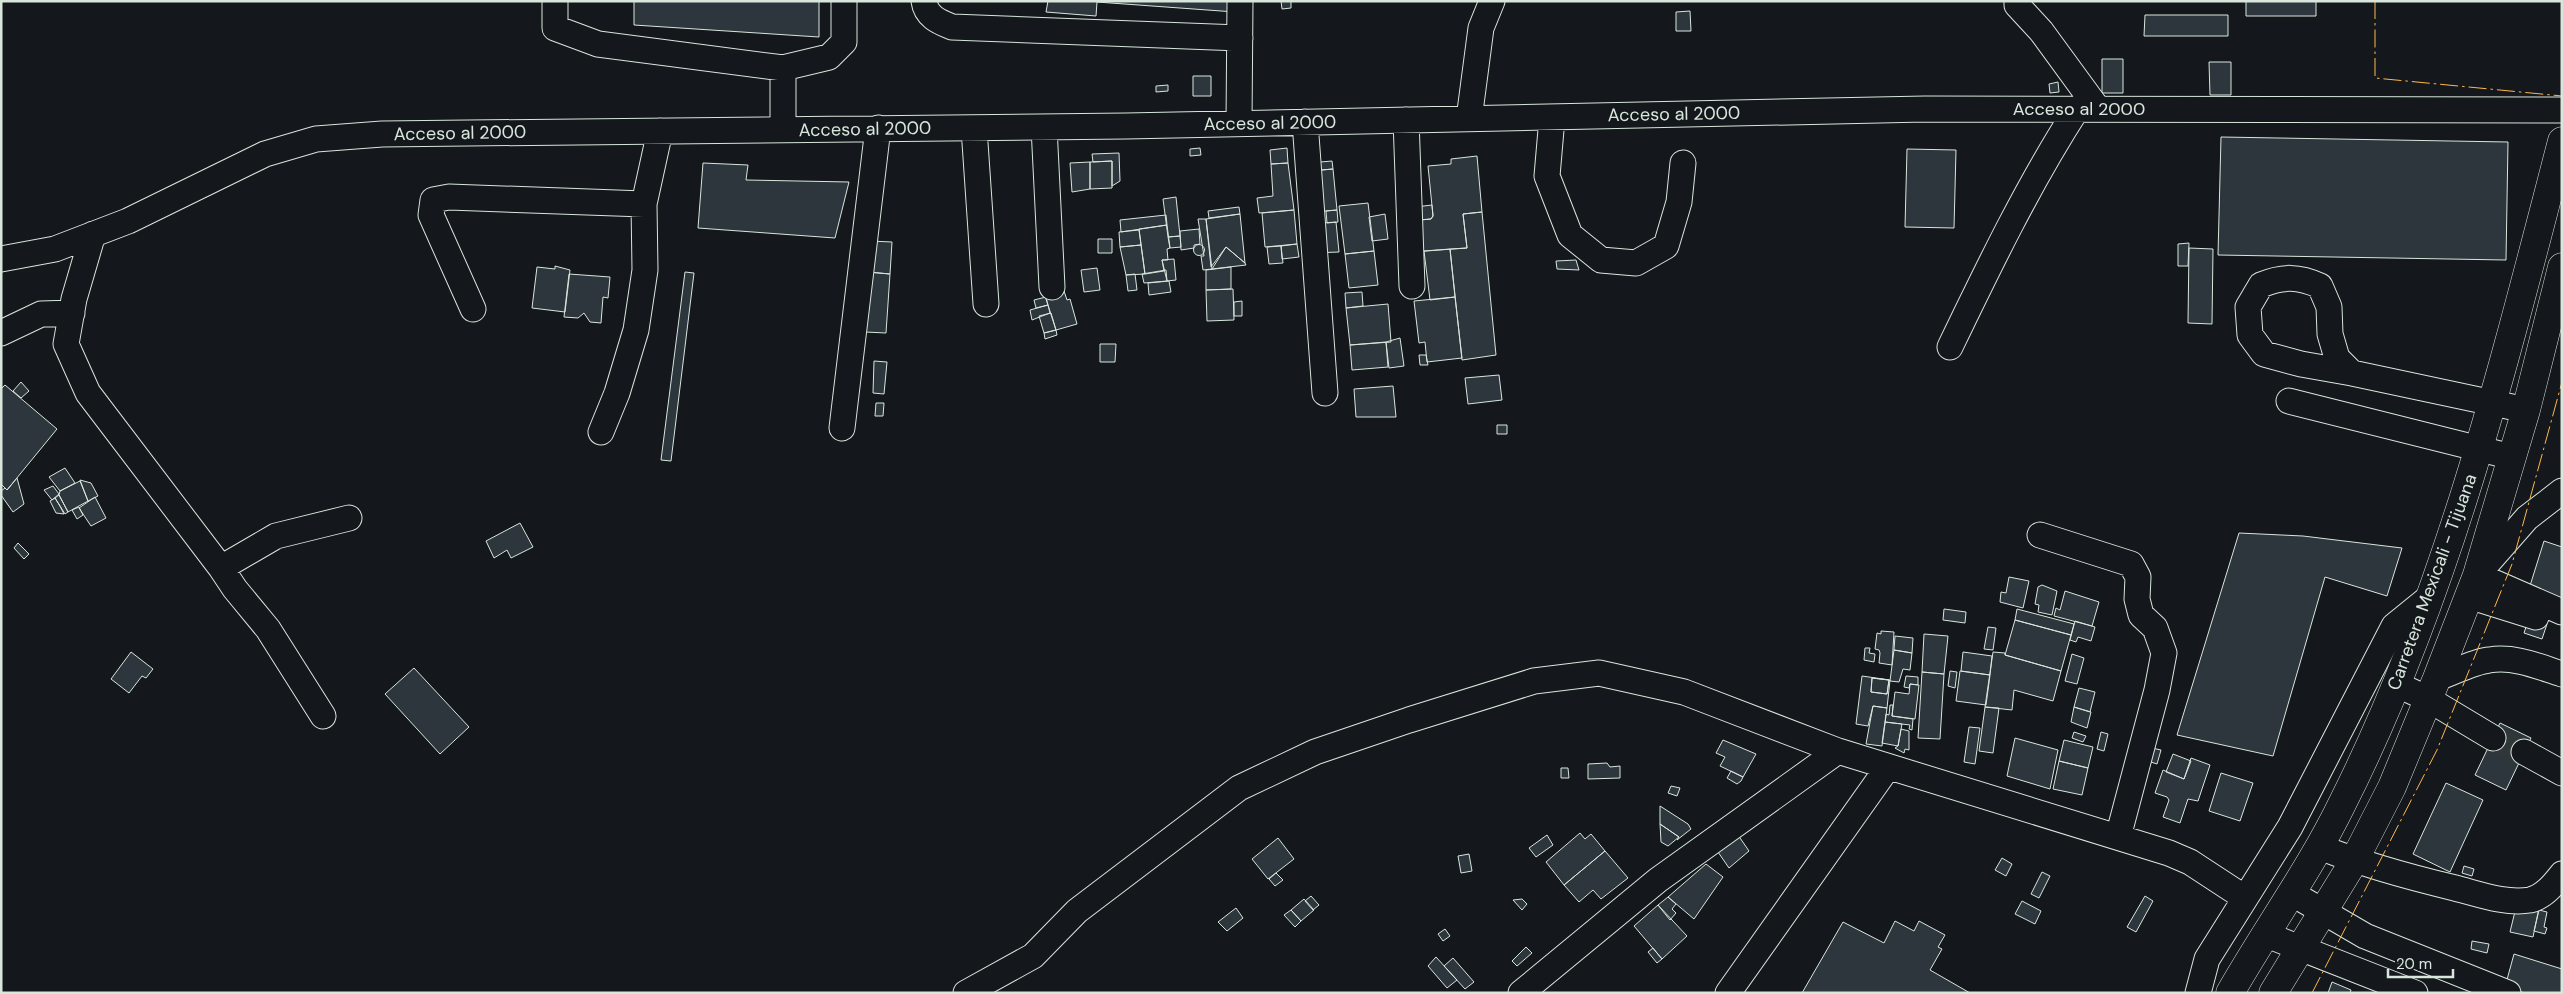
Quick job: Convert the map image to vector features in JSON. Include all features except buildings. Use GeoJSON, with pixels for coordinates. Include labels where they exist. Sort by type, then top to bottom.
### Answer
{"type":"FeatureCollection","features":[{"type":"Feature","properties":{"kind":"highway","name":"Carretera Mexicali - Tijuana"},"geometry":{"type":"LineString","coordinates":[[2230,993],[2293,894],[2344,802],[2396,684],[2431,596],[2457,523],[2480,449],[2562,141]]}},
{"type":"Feature","properties":{"kind":"highway","name":"Carretera Mexicali - Tijuana"},"geometry":{"type":"LineString","coordinates":[[2273,993],[2354,861],[2392,787],[2433,689],[2473,585],[2526,410],[2562,267]]}},
{"type":"Feature","properties":{"kind":"street"},"geometry":{"type":"LineString","coordinates":[[555,1],[556,28],[598,44],[783,68],[828,57],[844,42],[844,1]]}},
{"type":"Feature","properties":{"kind":"street"},"geometry":{"type":"LineString","coordinates":[[924,1],[934,20],[952,27],[1240,38]]}},
{"type":"Feature","properties":{"kind":"street"},"geometry":{"type":"LineString","coordinates":[[1239,124],[1240,1]]}},
{"type":"Feature","properties":{"kind":"street"},"geometry":{"type":"LineString","coordinates":[[1474,1],[1481,28]]}},
{"type":"Feature","properties":{"kind":"street"},"geometry":{"type":"LineString","coordinates":[[1469,119],[1481,28],[1492,1]]}},
{"type":"Feature","properties":{"kind":"street"},"geometry":{"type":"LineString","coordinates":[[1950,347],[2043,162],[2088,109],[2041,32],[2017,5],[2017,1]]}},
{"type":"Feature","properties":{"kind":"street"},"geometry":{"type":"LineString","coordinates":[[783,68],[783,130]]}},
{"type":"Feature","properties":{"kind":"street","name":"Acceso al 2000"},"geometry":{"type":"LineString","coordinates":[[1,259],[55,249],[128,221],[188,189],[265,154],[316,139],[382,134],[1239,124],[1924,109],[2562,110]]}},
{"type":"Feature","properties":{"kind":"street"},"geometry":{"type":"LineString","coordinates":[[1552,118],[1547,176],[1570,235],[1601,260],[1636,263],[1666,246],[1679,202],[1683,164]]}},
{"type":"Feature","properties":{"kind":"street"},"geometry":{"type":"LineString","coordinates":[[1406,120],[1412,286]]}},
{"type":"Feature","properties":{"kind":"street"},"geometry":{"type":"LineString","coordinates":[[1305,122],[1324,392]]}},
{"type":"Feature","properties":{"kind":"street"},"geometry":{"type":"LineString","coordinates":[[1044,127],[1052,287]]}},
{"type":"Feature","properties":{"kind":"street"},"geometry":{"type":"LineString","coordinates":[[842,428],[878,128]]}},
{"type":"Feature","properties":{"kind":"street"},"geometry":{"type":"LineString","coordinates":[[974,128],[986,304]]}},
{"type":"Feature","properties":{"kind":"street"},"geometry":{"type":"LineString","coordinates":[[601,432],[618,393],[636,330],[645,270],[644,204],[660,131]]}},
{"type":"Feature","properties":{"kind":"street"},"geometry":{"type":"LineString","coordinates":[[473,309],[432,215],[433,200],[449,197],[644,204]]}},
{"type":"Feature","properties":{"kind":"street"},"geometry":{"type":"LineString","coordinates":[[93,234],[72,313],[66,344],[88,393],[221,568],[235,590],[268,629],[323,716]]}},
{"type":"Feature","properties":{"kind":"street"},"geometry":{"type":"LineString","coordinates":[[2352,373],[2337,358],[2330,334],[2329,307],[2320,286],[2304,279],[2278,278],[2261,285],[2248,307],[2250,336],[2264,354],[2301,364],[2526,410]]}},
{"type":"Feature","properties":{"kind":"street"},"geometry":{"type":"LineString","coordinates":[[1,332],[40,314],[72,313]]}},
{"type":"Feature","properties":{"kind":"street"},"geometry":{"type":"LineString","coordinates":[[2289,401],[2512,457]]}},
{"type":"Feature","properties":{"kind":"street"},"geometry":{"type":"LineString","coordinates":[[2473,585],[2527,518],[2562,491]]}},
{"type":"Feature","properties":{"kind":"street"},"geometry":{"type":"LineString","coordinates":[[221,568],[276,536],[349,518]]}},
{"type":"Feature","properties":{"kind":"street"},"geometry":{"type":"LineString","coordinates":[[2040,535],[2131,564],[2138,578],[2137,599],[2141,615],[2155,628],[2164,654],[2157,690],[2118,837]]}},
{"type":"Feature","properties":{"kind":"street"},"geometry":{"type":"LineString","coordinates":[[2473,585],[2562,612]]}},
{"type":"Feature","properties":{"kind":"street"},"geometry":{"type":"LineString","coordinates":[[2473,585],[2562,626]]}},
{"type":"Feature","properties":{"kind":"street"},"geometry":{"type":"LineString","coordinates":[[2197,992],[2206,960],[2265,869],[2307,796],[2394,626],[2431,596]]}},
{"type":"Feature","properties":{"kind":"street"},"geometry":{"type":"LineString","coordinates":[[2433,689],[2487,660],[2509,659],[2532,663],[2562,674]]}},
{"type":"Feature","properties":{"kind":"street"},"geometry":{"type":"LineString","coordinates":[[966,993],[1033,956],[1076,911],[1238,788],[1315,752],[1534,682],[1599,672],[1644,681],[1684,692],[1838,751],[2169,853],[2190,862],[2245,898]]}},
{"type":"Feature","properties":{"kind":"street"},"geometry":{"type":"LineString","coordinates":[[2396,684],[2433,689],[2493,738]]}},
{"type":"Feature","properties":{"kind":"street"},"geometry":{"type":"LineString","coordinates":[[1521,993],[1658,880],[1838,751]]}},
{"type":"Feature","properties":{"kind":"street"},"geometry":{"type":"LineString","coordinates":[[2524,752],[2562,773]]}},
{"type":"Feature","properties":{"kind":"street"},"geometry":{"type":"LineString","coordinates":[[1728,993],[1888,767]]}},
{"type":"Feature","properties":{"kind":"street"},"geometry":{"type":"LineString","coordinates":[[2320,847],[2354,861],[2402,876],[2496,899],[2532,900],[2548,890],[2562,874]]}},
{"type":"Feature","properties":{"kind":"street"},"geometry":{"type":"LineString","coordinates":[[2293,894],[2365,936],[2508,993]]}},
{"type":"Feature","properties":{"kind":"street"},"geometry":{"type":"LineString","coordinates":[[2267,935],[2415,993]]}},
{"type":"Feature","properties":{"kind":"tunnel"},"geometry":{"type":"LineString","coordinates":[[2493,738],[2524,752]]}},
{"type":"Feature","properties":{"kind":"power"},"geometry":{"type":"LineString","coordinates":[[2375,1],[2375,78],[2562,96]]}},
{"type":"Feature","properties":{"kind":"power"},"geometry":{"type":"LineString","coordinates":[[2312,993],[2437,750],[2512,564],[2562,382]]}}]}
